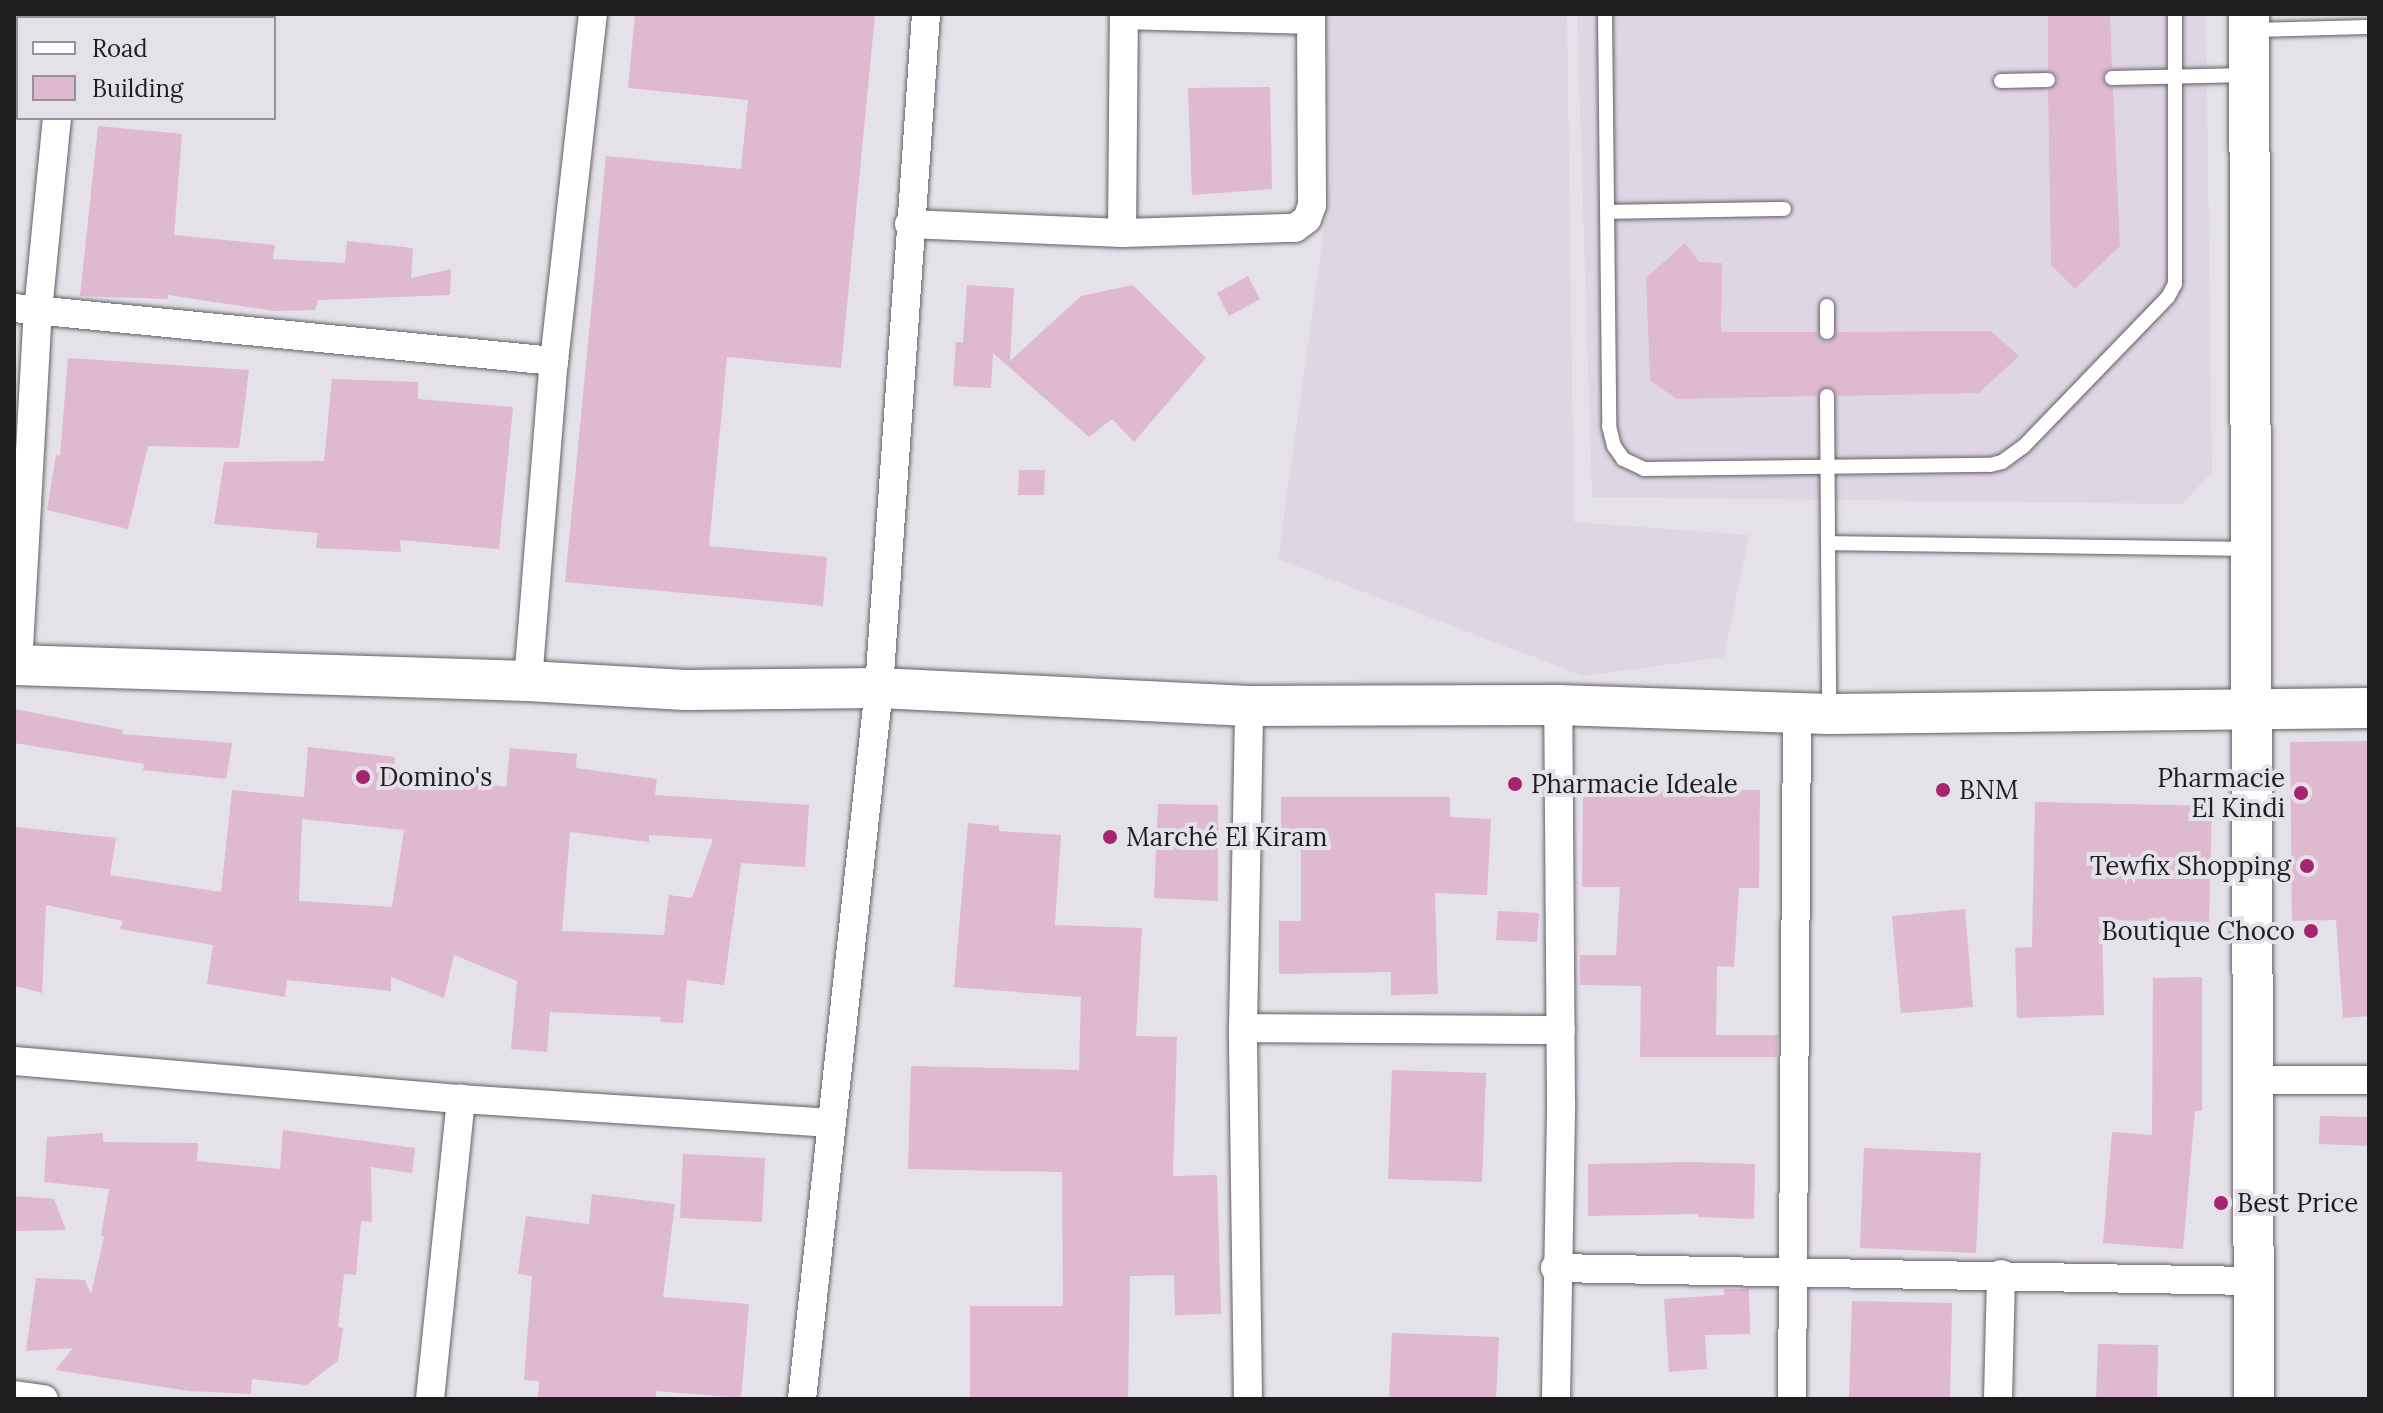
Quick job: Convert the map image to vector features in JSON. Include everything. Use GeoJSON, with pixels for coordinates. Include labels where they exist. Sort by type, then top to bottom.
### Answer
{"type":"FeatureCollection","features":[{"type":"Feature","properties":{"kind":"street"},"geometry":{"type":"LineString","coordinates":[[528,681],[554,361],[593,14]]}},
{"type":"Feature","properties":{"kind":"street"},"geometry":{"type":"LineString","coordinates":[[802,1399],[829,1123],[879,688],[926,14]]}},
{"type":"Feature","properties":{"kind":"street"},"geometry":{"type":"LineString","coordinates":[[909,224],[1122,233],[1295,228],[1307,219],[1312,205],[1311,17],[1124,14],[1122,233]]}},
{"type":"Feature","properties":{"kind":"street"},"geometry":{"type":"LineString","coordinates":[[2249,22],[2254,1399]]}},
{"type":"Feature","properties":{"kind":"street"},"geometry":{"type":"LineString","coordinates":[[57,120],[26,309],[16,665],[528,681],[685,690],[879,688],[1249,706],[1558,705],[1813,713],[2369,708]]}},
{"type":"Feature","properties":{"kind":"street"},"geometry":{"type":"LineString","coordinates":[[26,309],[554,361]]}},
{"type":"Feature","properties":{"kind":"street"},"geometry":{"type":"LineString","coordinates":[[1556,1399],[1555,1268],[1561,1030],[1558,705]]}},
{"type":"Feature","properties":{"kind":"street"},"geometry":{"type":"LineString","coordinates":[[1248,1399],[1243,1028],[1249,706]]}},
{"type":"Feature","properties":{"kind":"street"},"geometry":{"type":"LineString","coordinates":[[1792,1399],[1793,1271],[1813,713]]}},
{"type":"Feature","properties":{"kind":"street"},"geometry":{"type":"LineString","coordinates":[[1243,1028],[1561,1030]]}},
{"type":"Feature","properties":{"kind":"street"},"geometry":{"type":"LineString","coordinates":[[14,1061],[461,1099],[829,1123]]}},
{"type":"Feature","properties":{"kind":"street"},"geometry":{"type":"LineString","coordinates":[[2253,1080],[2369,1080]]}},
{"type":"Feature","properties":{"kind":"street"},"geometry":{"type":"LineString","coordinates":[[430,1399],[461,1099]]}},
{"type":"Feature","properties":{"kind":"street"},"geometry":{"type":"LineString","coordinates":[[1555,1268],[2253,1281]]}},
{"type":"Feature","properties":{"kind":"street"},"geometry":{"type":"LineString","coordinates":[[1998,1399],[2001,1274]]}},
{"type":"Feature","properties":{"kind":"street"},"geometry":{"type":"LineString","coordinates":[[14,1395],[44,1399]]}},
{"type":"Feature","properties":{"kind":"lane"},"geometry":{"type":"LineString","coordinates":[[1605,14],[1609,426],[1614,446],[1623,459],[1644,469],[2002,462],[2024,446],[2168,297],[2176,270],[2178,77],[2175,14]]}},
{"type":"Feature","properties":{"kind":"lane"},"geometry":{"type":"LineString","coordinates":[[2249,22],[2369,27]]}},
{"type":"Feature","properties":{"kind":"lane"},"geometry":{"type":"LineString","coordinates":[[2112,78],[2250,75]]}},
{"type":"Feature","properties":{"kind":"lane"},"geometry":{"type":"LineString","coordinates":[[2001,81],[2048,80]]}},
{"type":"Feature","properties":{"kind":"lane"},"geometry":{"type":"LineString","coordinates":[[1609,212],[1784,209]]}},
{"type":"Feature","properties":{"kind":"lane"},"geometry":{"type":"LineString","coordinates":[[1827,306],[1827,332]]}},
{"type":"Feature","properties":{"kind":"lane"},"geometry":{"type":"LineString","coordinates":[[1813,713],[1828,543],[1827,396]]}},
{"type":"Feature","properties":{"kind":"lane"},"geometry":{"type":"LineString","coordinates":[[1828,543],[2253,549]]}},
{"type":"Feature","properties":{"kind":"shaded area"},"geometry":{"type":"Polygon","coordinates":[[[1326,14],[1567,14],[1574,522],[1749,535],[1724,657],[1583,676],[1278,559],[1331,179],[1326,14]]]}},
{"type":"Feature","properties":{"kind":"shaded area"},"geometry":{"type":"Polygon","coordinates":[[[1577,14],[2206,14],[2212,471],[2183,504],[1592,497],[1577,14]]]}},
{"type":"Feature","properties":{"kind":"building"},"geometry":{"type":"Polygon","coordinates":[[[635,14],[875,14],[841,368],[727,357],[709,546],[827,557],[823,606],[565,582],[606,156],[741,169],[748,100],[628,88],[635,14]]]}},
{"type":"Feature","properties":{"kind":"building"},"geometry":{"type":"Polygon","coordinates":[[[2048,14],[2110,14],[2112,68],[2104,73],[2102,79],[2113,88],[2120,246],[2075,289],[2051,265],[2048,90],[2058,81],[2056,74],[2048,70],[2048,14]]]}},
{"type":"Feature","properties":{"kind":"building"},"geometry":{"type":"Polygon","coordinates":[[[1270,87],[1272,189],[1192,195],[1188,88],[1270,87]]]}},
{"type":"Feature","properties":{"kind":"building"},"geometry":{"type":"Polygon","coordinates":[[[98,126],[182,134],[174,235],[275,245],[273,259],[345,263],[347,241],[413,248],[411,278],[451,269],[450,295],[318,300],[315,310],[275,311],[168,295],[168,299],[80,296],[98,126]]]}},
{"type":"Feature","properties":{"kind":"building"},"geometry":{"type":"Polygon","coordinates":[[[1685,243],[1699,262],[1722,263],[1721,332],[1817,332],[1821,340],[1828,342],[1837,332],[1991,331],[2019,356],[1979,393],[1837,396],[1833,388],[1826,386],[1817,396],[1676,399],[1650,380],[1646,278],[1685,243]]]}},
{"type":"Feature","properties":{"kind":"building"},"geometry":{"type":"Polygon","coordinates":[[[1248,276],[1260,299],[1229,316],[1217,293],[1248,276]]]}},
{"type":"Feature","properties":{"kind":"building"},"geometry":{"type":"Polygon","coordinates":[[[967,285],[1014,288],[1010,361],[1081,296],[1133,285],[1206,358],[1134,442],[1112,419],[1089,437],[993,353],[991,388],[953,386],[956,342],[963,342],[967,285]]]}},
{"type":"Feature","properties":{"kind":"building"},"geometry":{"type":"Polygon","coordinates":[[[68,358],[249,370],[239,448],[148,446],[128,529],[47,510],[56,455],[60,456],[68,358]]]}},
{"type":"Feature","properties":{"kind":"building"},"geometry":{"type":"Polygon","coordinates":[[[332,379],[418,382],[418,399],[513,407],[499,549],[400,540],[401,552],[316,548],[318,533],[214,524],[224,462],[324,461],[332,379]]]}},
{"type":"Feature","properties":{"kind":"building"},"geometry":{"type":"Polygon","coordinates":[[[1019,470],[1045,470],[1044,495],[1018,495],[1019,470]]]}},
{"type":"Feature","properties":{"kind":"building"},"geometry":{"type":"Polygon","coordinates":[[[14,709],[123,730],[122,734],[232,743],[226,779],[143,770],[144,764],[14,743],[14,709]]]}},
{"type":"Feature","properties":{"kind":"building"},"geometry":{"type":"Polygon","coordinates":[[[2369,741],[2369,1016],[2343,1018],[2336,920],[2292,921],[2290,742],[2369,741]]]}},
{"type":"Feature","properties":{"kind":"building"},"geometry":{"type":"Polygon","coordinates":[[[308,747],[395,757],[394,772],[506,787],[510,748],[577,754],[576,768],[657,779],[655,795],[809,805],[805,867],[741,863],[724,985],[687,980],[683,1023],[660,1022],[661,1017],[550,1012],[547,1052],[511,1049],[517,981],[454,955],[444,998],[391,977],[391,991],[287,980],[285,997],[207,984],[213,945],[120,929],[123,921],[46,905],[42,993],[14,986],[16,827],[116,838],[110,875],[221,892],[232,790],[304,797],[308,747]],[[302,819],[299,901],[392,907],[404,830],[302,819]],[[570,832],[562,931],[664,935],[669,895],[692,898],[713,839],[649,835],[649,842],[570,832]]]}},
{"type":"Feature","properties":{"kind":"building"},"geometry":{"type":"Polygon","coordinates":[[[1583,789],[1760,790],[1759,888],[1739,888],[1734,967],[1717,966],[1716,1035],[1778,1035],[1777,1057],[1640,1057],[1641,986],[1580,985],[1580,955],[1616,955],[1620,887],[1582,887],[1583,789]]]}},
{"type":"Feature","properties":{"kind":"building"},"geometry":{"type":"Polygon","coordinates":[[[1281,797],[1450,797],[1450,817],[1491,819],[1487,895],[1435,893],[1438,994],[1391,995],[1391,972],[1279,974],[1279,921],[1301,921],[1301,831],[1281,831],[1281,797]]]}},
{"type":"Feature","properties":{"kind":"building"},"geometry":{"type":"Polygon","coordinates":[[[2035,802],[2212,806],[2209,922],[2102,920],[2104,1015],[2017,1018],[2015,948],[2032,947],[2035,802]]]}},
{"type":"Feature","properties":{"kind":"building"},"geometry":{"type":"Polygon","coordinates":[[[1158,804],[1218,805],[1218,901],[1154,898],[1158,804]]]}},
{"type":"Feature","properties":{"kind":"building"},"geometry":{"type":"Polygon","coordinates":[[[968,823],[999,826],[999,831],[1061,835],[1055,925],[1142,928],[1136,1036],[1177,1037],[1173,1176],[1217,1175],[1221,1314],[1175,1315],[1174,1275],[1130,1276],[1128,1399],[970,1397],[970,1306],[1063,1306],[1062,1172],[908,1169],[911,1066],[1079,1070],[1081,997],[954,987],[968,823]]]}},
{"type":"Feature","properties":{"kind":"building"},"geometry":{"type":"Polygon","coordinates":[[[1965,909],[1973,1007],[1901,1013],[1892,916],[1965,909]]]}},
{"type":"Feature","properties":{"kind":"building"},"geometry":{"type":"Polygon","coordinates":[[[1498,911],[1539,913],[1537,942],[1496,940],[1498,911]]]}},
{"type":"Feature","properties":{"kind":"building"},"geometry":{"type":"Polygon","coordinates":[[[2202,977],[2202,1111],[2195,1111],[2183,1249],[2103,1243],[2112,1132],[2152,1135],[2153,978],[2202,977]]]}},
{"type":"Feature","properties":{"kind":"building"},"geometry":{"type":"Polygon","coordinates":[[[1392,1070],[1486,1073],[1482,1182],[1388,1179],[1392,1070]]]}},
{"type":"Feature","properties":{"kind":"building"},"geometry":{"type":"Polygon","coordinates":[[[2320,1116],[2369,1117],[2369,1146],[2319,1144],[2320,1116]]]}},
{"type":"Feature","properties":{"kind":"building"},"geometry":{"type":"Polygon","coordinates":[[[283,1130],[415,1148],[412,1173],[371,1167],[372,1222],[361,1221],[356,1275],[344,1274],[338,1327],[343,1328],[338,1361],[306,1385],[252,1379],[251,1394],[189,1391],[55,1370],[73,1348],[26,1351],[36,1278],[85,1280],[91,1294],[104,1237],[101,1236],[109,1189],[44,1182],[47,1137],[103,1133],[103,1142],[198,1143],[197,1161],[280,1169],[283,1130]]]}},
{"type":"Feature","properties":{"kind":"building"},"geometry":{"type":"Polygon","coordinates":[[[1864,1148],[1981,1153],[1976,1253],[1860,1248],[1864,1148]]]}},
{"type":"Feature","properties":{"kind":"building"},"geometry":{"type":"Polygon","coordinates":[[[683,1154],[765,1158],[762,1222],[680,1218],[683,1154]]]}},
{"type":"Feature","properties":{"kind":"building"},"geometry":{"type":"Polygon","coordinates":[[[1588,1164],[1755,1164],[1754,1219],[1698,1217],[1698,1214],[1588,1216],[1588,1164]]]}},
{"type":"Feature","properties":{"kind":"building"},"geometry":{"type":"Polygon","coordinates":[[[592,1194],[675,1204],[663,1297],[749,1304],[741,1398],[656,1391],[656,1399],[538,1399],[539,1381],[524,1380],[532,1276],[518,1274],[526,1216],[589,1224],[592,1194]]]}},
{"type":"Feature","properties":{"kind":"building"},"geometry":{"type":"Polygon","coordinates":[[[14,1196],[54,1199],[66,1230],[14,1231],[14,1196]]]}},
{"type":"Feature","properties":{"kind":"building"},"geometry":{"type":"Polygon","coordinates":[[[1724,1289],[1749,1289],[1750,1334],[1705,1335],[1707,1369],[1669,1372],[1664,1299],[1724,1295],[1724,1289]]]}},
{"type":"Feature","properties":{"kind":"building"},"geometry":{"type":"Polygon","coordinates":[[[1852,1301],[1952,1303],[1950,1399],[1849,1399],[1852,1301]]]}},
{"type":"Feature","properties":{"kind":"building"},"geometry":{"type":"Polygon","coordinates":[[[1392,1333],[1499,1337],[1496,1399],[1389,1399],[1392,1333]]]}},
{"type":"Feature","properties":{"kind":"building"},"geometry":{"type":"Polygon","coordinates":[[[2098,1344],[2158,1345],[2157,1399],[2096,1399],[2098,1344]]]}},
{"type":"Feature","properties":{"kind":"place","name":"Domino's"},"geometry":{"type":"Point","coordinates":[363,777]}},
{"type":"Feature","properties":{"kind":"place","name":"Pharmacie Ideale"},"geometry":{"type":"Point","coordinates":[1515,784]}},
{"type":"Feature","properties":{"kind":"place","name":"BNM"},"geometry":{"type":"Point","coordinates":[1943,790]}},
{"type":"Feature","properties":{"kind":"place","name":"Pharmacie El Kindi"},"geometry":{"type":"Point","coordinates":[2301,793]}},
{"type":"Feature","properties":{"kind":"place","name":"Marché El Kiram"},"geometry":{"type":"Point","coordinates":[1110,837]}},
{"type":"Feature","properties":{"kind":"place","name":"Tewfix Shopping"},"geometry":{"type":"Point","coordinates":[2307,866]}},
{"type":"Feature","properties":{"kind":"place","name":"Boutique Choco"},"geometry":{"type":"Point","coordinates":[2311,931]}},
{"type":"Feature","properties":{"kind":"place","name":"Best Price"},"geometry":{"type":"Point","coordinates":[2221,1203]}}]}
